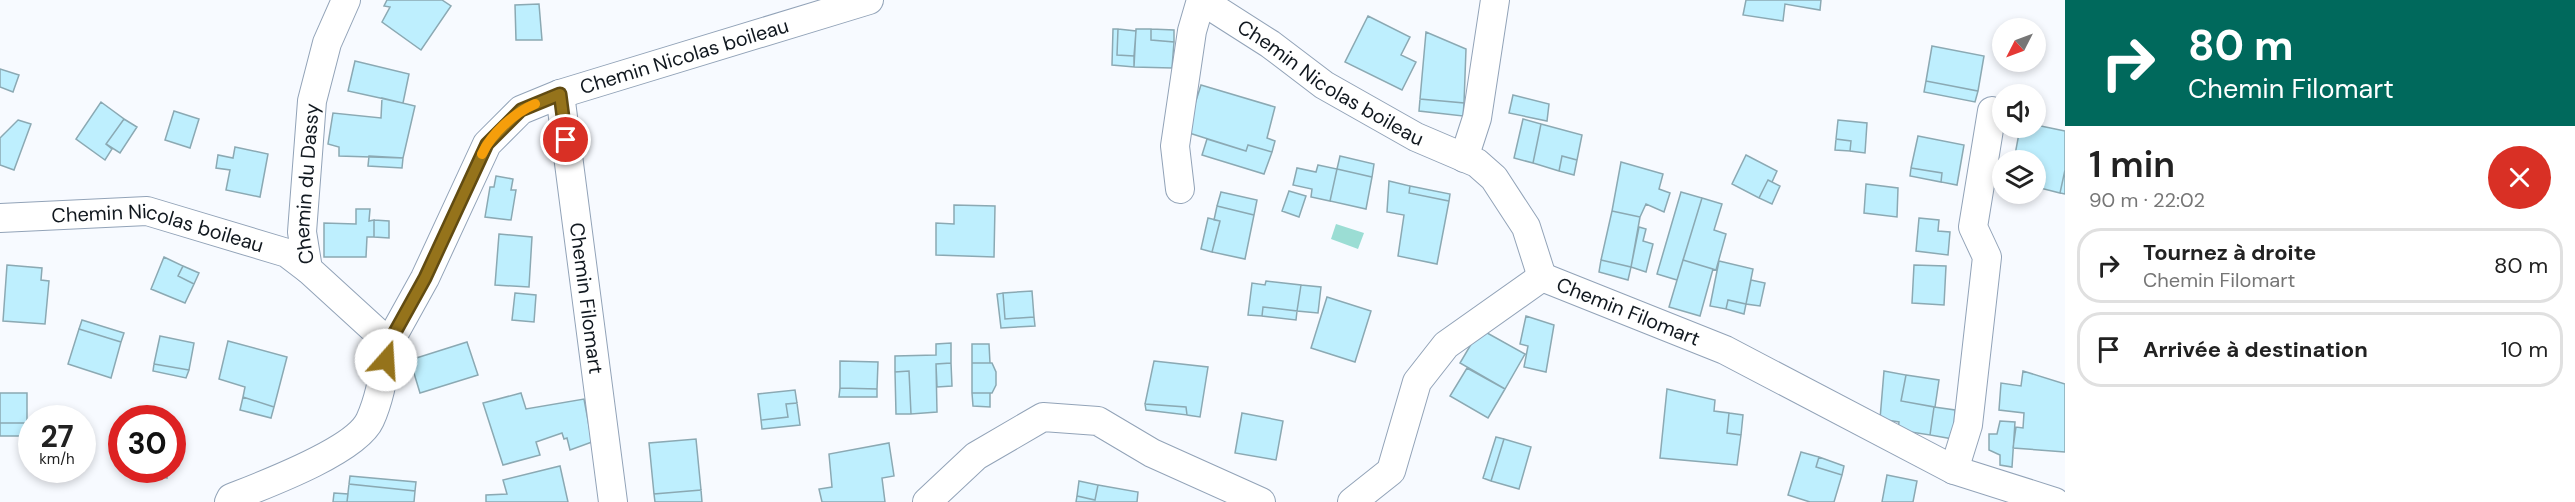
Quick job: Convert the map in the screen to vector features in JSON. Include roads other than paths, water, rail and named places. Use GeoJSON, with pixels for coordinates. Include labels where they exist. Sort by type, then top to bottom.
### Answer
{"type":"FeatureCollection","features":[{"type":"Feature","properties":{"kind":"street","name":"Chemin du Dassy"},"geometry":{"type":"LineString","coordinates":[[346,0],[327,43],[312,101],[302,232],[308,269],[389,343]]}},
{"type":"Feature","properties":{"kind":"street","name":"Chemin Nicolas boileau"},"geometry":{"type":"LineString","coordinates":[[389,343],[425,278],[487,144],[521,110],[560,94],[869,0]]}},
{"type":"Feature","properties":{"kind":"street","name":"Chemin Nicolas boileau"},"geometry":{"type":"LineString","coordinates":[[1201,0],[1270,44],[1324,85],[1416,137],[1477,163],[1494,178],[1526,226],[1542,277]]}},
{"type":"Feature","properties":{"kind":"street"},"geometry":{"type":"LineString","coordinates":[[1180,189],[1174,146],[1184,96],[1192,31],[1201,0]]}},
{"type":"Feature","properties":{"kind":"street"},"geometry":{"type":"LineString","coordinates":[[1464,158],[1477,118],[1495,0]]}},
{"type":"Feature","properties":{"kind":"street","name":"Chemin Filomart"},"geometry":{"type":"LineString","coordinates":[[560,94],[613,502]]}},
{"type":"Feature","properties":{"kind":"street"},"geometry":{"type":"LineString","coordinates":[[1954,470],[1968,425],[1988,257],[1973,227],[1992,111]]}},
{"type":"Feature","properties":{"kind":"street","name":"Chemin Nicolas boileau"},"geometry":{"type":"LineString","coordinates":[[0,218],[147,211],[288,253],[308,269]]}},
{"type":"Feature","properties":{"kind":"street","name":"Chemin Filomart"},"geometry":{"type":"LineString","coordinates":[[1352,502],[1390,471],[1417,382],[1446,345],[1542,277],[1725,350],[1954,470],[2055,502]]}},
{"type":"Feature","properties":{"kind":"street"},"geometry":{"type":"LineString","coordinates":[[229,502],[231,498],[347,445],[370,422],[380,392],[389,343]]}},
{"type":"Feature","properties":{"kind":"street"},"geometry":{"type":"LineString","coordinates":[[927,502],[976,456],[1043,417],[1098,421],[1152,453],[1261,502]]}}]}
